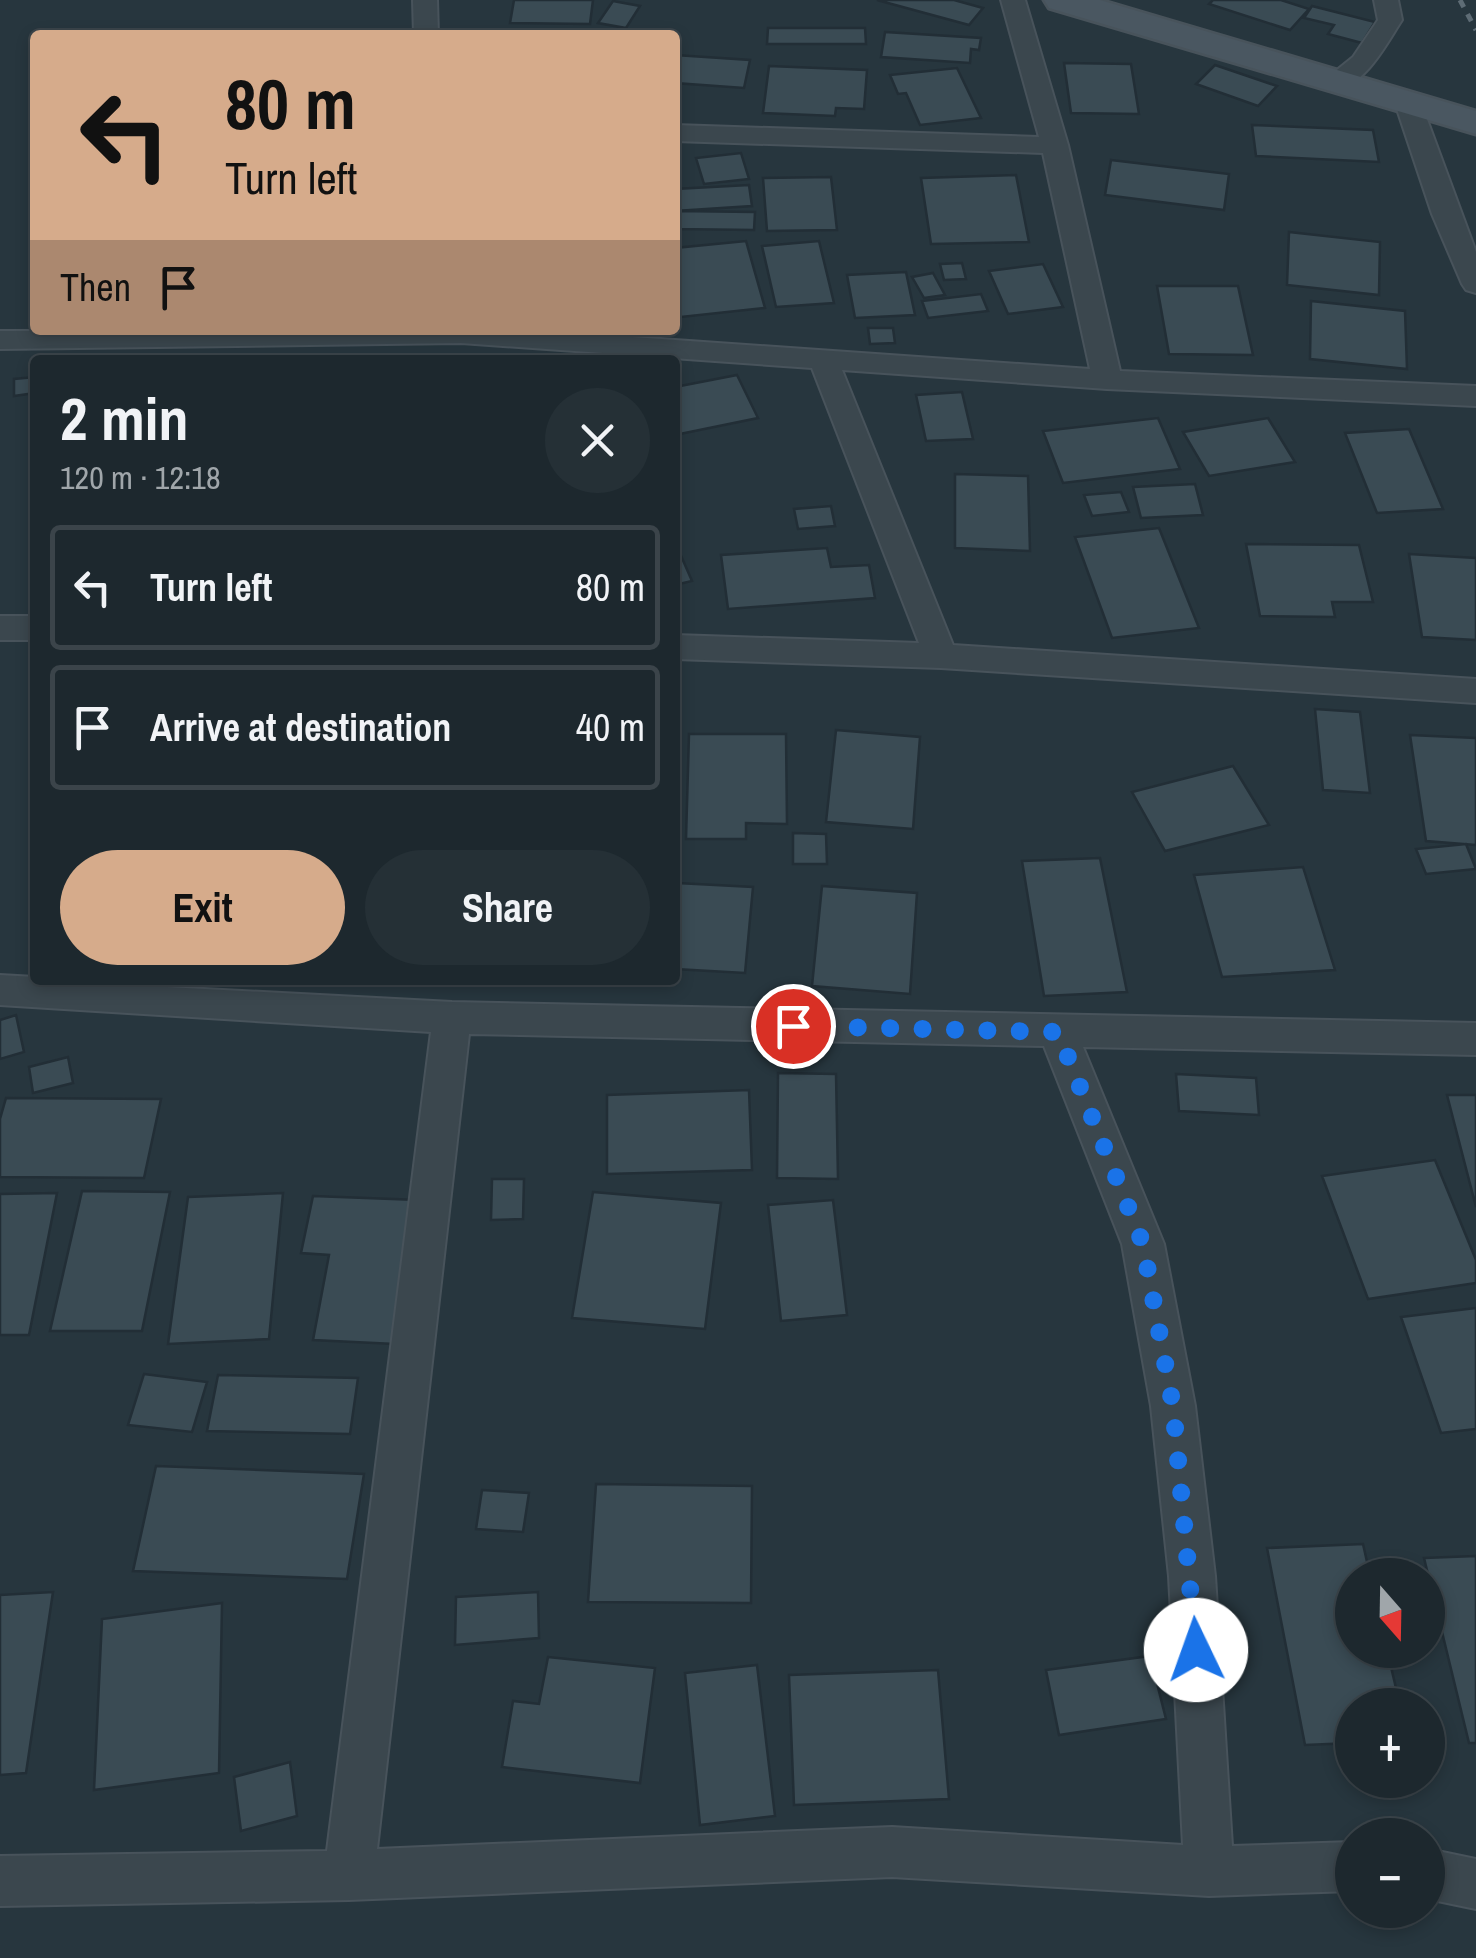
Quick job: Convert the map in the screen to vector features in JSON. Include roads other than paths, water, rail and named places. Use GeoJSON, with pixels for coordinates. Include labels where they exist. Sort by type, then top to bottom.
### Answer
{"type":"FeatureCollection","features":[{"type":"Feature","properties":{"kind":"street"},"geometry":{"type":"LineString","coordinates":[[425,0],[426,30]]}},
{"type":"Feature","properties":{"kind":"street"},"geometry":{"type":"LineString","coordinates":[[1012,0],[1055,145],[1107,380]]}},
{"type":"Feature","properties":{"kind":"street"},"geometry":{"type":"LineString","coordinates":[[1062,0],[1476,122]]}},
{"type":"Feature","properties":{"kind":"street"},"geometry":{"type":"LineString","coordinates":[[1336,82],[1362,62],[1390,20],[1386,0]]}},
{"type":"Feature","properties":{"kind":"street"},"geometry":{"type":"LineString","coordinates":[[1408,103],[1446,214],[1476,284]]}},
{"type":"Feature","properties":{"kind":"street"},"geometry":{"type":"LineString","coordinates":[[680,133],[1055,145]]}},
{"type":"Feature","properties":{"kind":"street"},"geometry":{"type":"LineString","coordinates":[[0,340],[288,335]]}},
{"type":"Feature","properties":{"kind":"street"},"geometry":{"type":"LineString","coordinates":[[499,335],[1107,380],[1476,396]]}},
{"type":"Feature","properties":{"kind":"street"},"geometry":{"type":"LineString","coordinates":[[823,360],[941,656]]}},
{"type":"Feature","properties":{"kind":"street"},"geometry":{"type":"LineString","coordinates":[[680,648],[941,656],[1476,690]]}},
{"type":"Feature","properties":{"kind":"street"},"geometry":{"type":"LineString","coordinates":[[0,990],[452,1018],[1476,1039]]}},
{"type":"Feature","properties":{"kind":"street"},"geometry":{"type":"LineString","coordinates":[[349,1875],[452,1018]]}},
{"type":"Feature","properties":{"kind":"street"},"geometry":{"type":"LineString","coordinates":[[1058,1032],[1143,1244],[1173,1406],[1192,1576],[1210,1871]]}},
{"type":"Feature","properties":{"kind":"street"},"geometry":{"type":"LineString","coordinates":[[0,1881],[349,1875],[892,1852],[1210,1871],[1335,1867]]}},
{"type":"Feature","properties":{"kind":"street"},"geometry":{"type":"LineString","coordinates":[[1445,1878],[1476,1884]]}},
{"type":"Feature","properties":{"kind":"railway"},"geometry":{"type":"LineString","coordinates":[[1460,0],[1476,30]]}}]}
